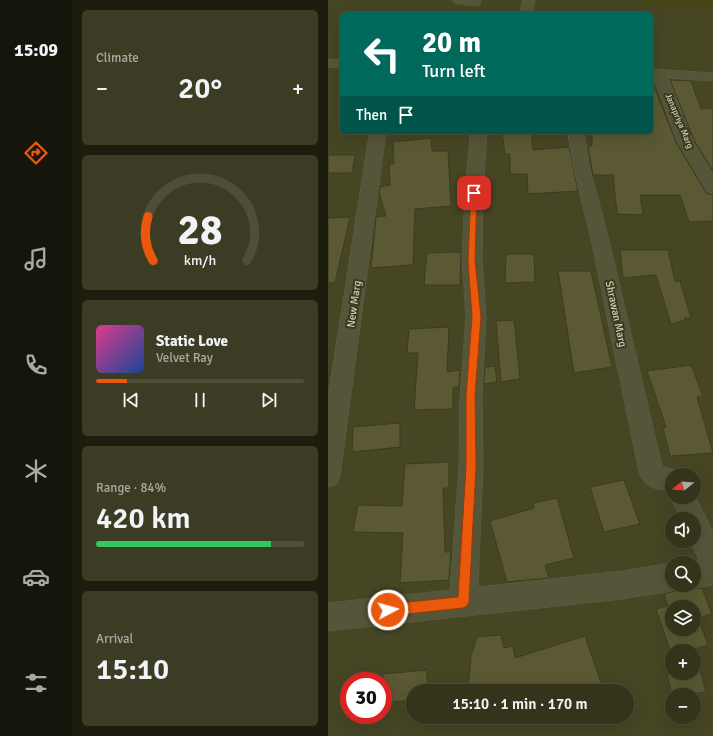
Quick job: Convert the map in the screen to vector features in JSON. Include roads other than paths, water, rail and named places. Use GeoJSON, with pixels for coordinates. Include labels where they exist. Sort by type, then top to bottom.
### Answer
{"type":"FeatureCollection","features":[{"type":"Feature","properties":{"kind":"street"},"geometry":{"type":"LineString","coordinates":[[459,0],[475,2]]}},
{"type":"Feature","properties":{"kind":"street"},"geometry":{"type":"LineString","coordinates":[[526,12],[529,0]]}},
{"type":"Feature","properties":{"kind":"street"},"geometry":{"type":"LineString","coordinates":[[328,63],[340,64]]}},
{"type":"Feature","properties":{"kind":"street"},"geometry":{"type":"LineString","coordinates":[[655,74],[713,77]]}},
{"type":"Feature","properties":{"kind":"street","name":"Janapriya Marg"},"geometry":{"type":"LineString","coordinates":[[655,74],[685,141],[713,188]]}},
{"type":"Feature","properties":{"kind":"street","name":"New Marg"},"geometry":{"type":"LineString","coordinates":[[328,476],[378,134]]}},
{"type":"Feature","properties":{"kind":"street"},"geometry":{"type":"LineString","coordinates":[[463,602],[471,467],[471,396],[476,317],[472,260],[474,193],[479,134]]}},
{"type":"Feature","properties":{"kind":"street","name":"Shrawan Marg"},"geometry":{"type":"LineString","coordinates":[[576,134],[582,169],[651,472],[657,478],[665,479]]}},
{"type":"Feature","properties":{"kind":"street"},"geometry":{"type":"LineString","coordinates":[[701,534],[713,561]]}},
{"type":"Feature","properties":{"kind":"street"},"geometry":{"type":"LineString","coordinates":[[701,573],[713,571]]}},
{"type":"Feature","properties":{"kind":"street"},"geometry":{"type":"LineString","coordinates":[[328,617],[665,579]]}}]}
